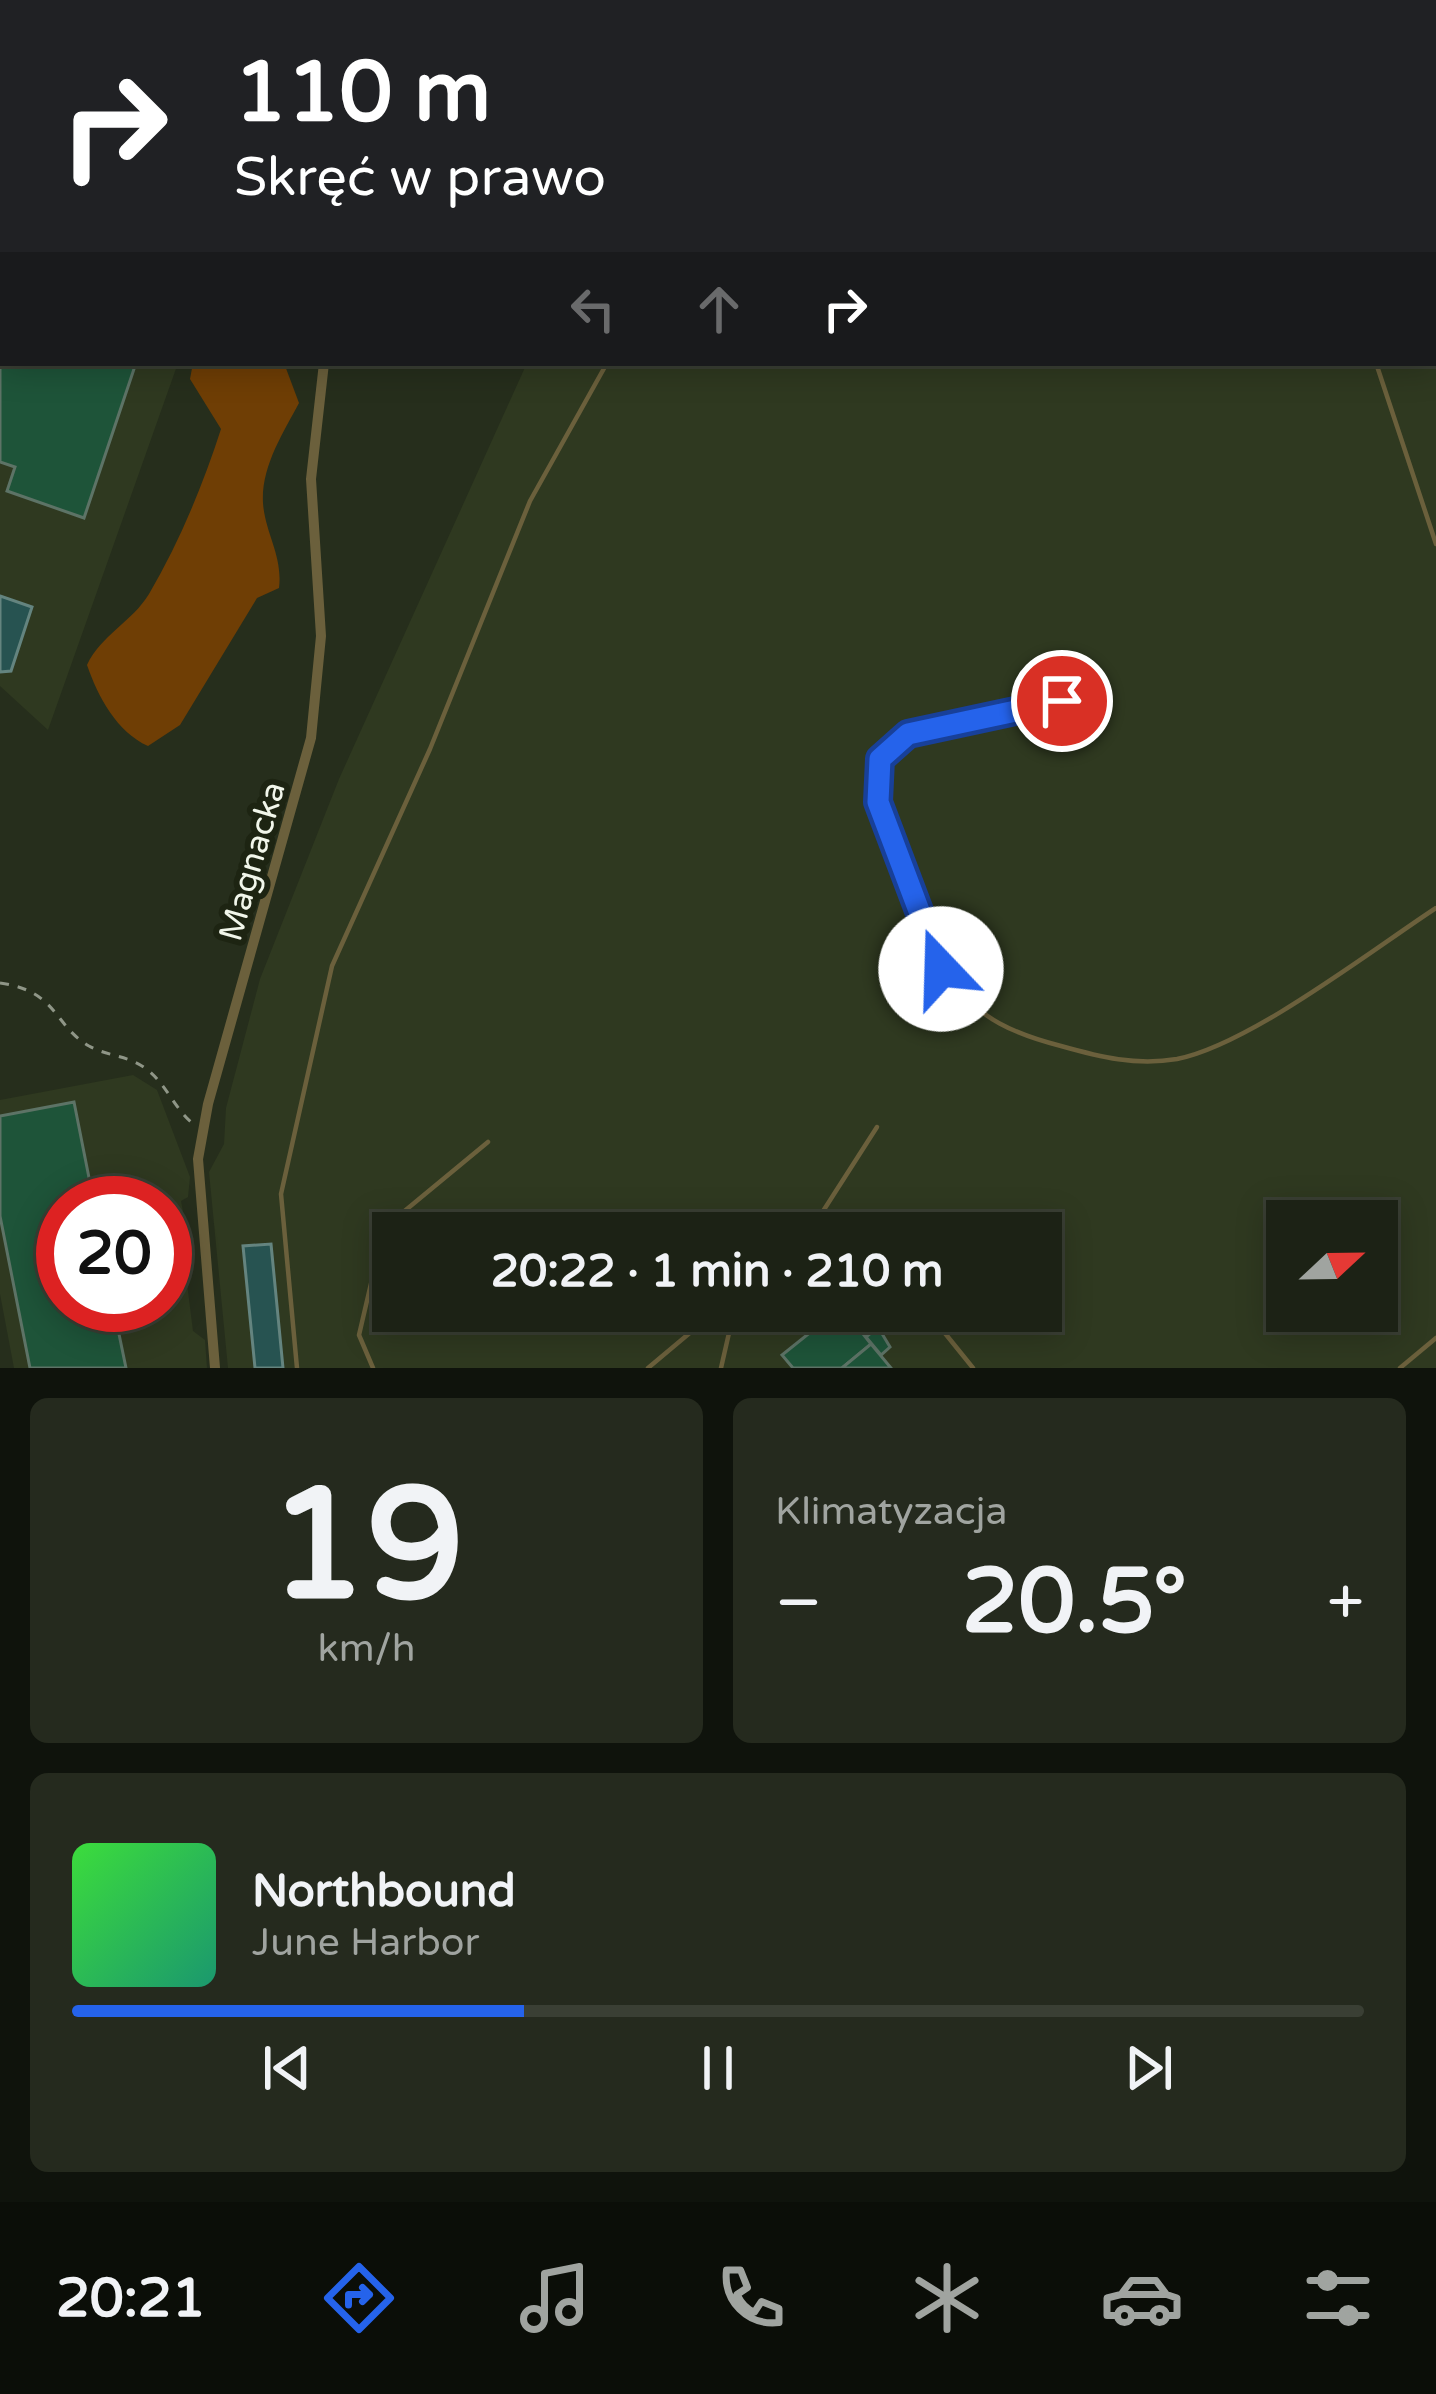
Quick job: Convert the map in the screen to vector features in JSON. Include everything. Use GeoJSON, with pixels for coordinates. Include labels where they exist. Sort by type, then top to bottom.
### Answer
{"type":"FeatureCollection","features":[{"type":"Feature","properties":{"kind":"street","name":"Magnacka"},"geometry":{"type":"LineString","coordinates":[[215,1368],[200,1207],[203,1127],[311,738],[321,624],[311,479],[324,366]]}},
{"type":"Feature","properties":{"kind":"lane"},"geometry":{"type":"LineString","coordinates":[[297,1368],[281,1194],[332,965],[430,749],[530,501],[605,366]]}},
{"type":"Feature","properties":{"kind":"lane"},"geometry":{"type":"LineString","coordinates":[[1377,366],[1436,544]]}},
{"type":"Feature","properties":{"kind":"lane"},"geometry":{"type":"LineString","coordinates":[[1062,701],[908,734],[880,759],[877,772],[878,802],[941,969],[971,1009],[998,1024],[1114,1060],[1193,1055],[1282,1010],[1436,908]]}},
{"type":"Feature","properties":{"kind":"lane"},"geometry":{"type":"LineString","coordinates":[[822,1212],[877,1127]]}},
{"type":"Feature","properties":{"kind":"lane"},"geometry":{"type":"LineString","coordinates":[[373,1368],[358,1335],[384,1228],[488,1142]]}},
{"type":"Feature","properties":{"kind":"lane"},"geometry":{"type":"LineString","coordinates":[[648,1368],[691,1332]]}},
{"type":"Feature","properties":{"kind":"lane"},"geometry":{"type":"LineString","coordinates":[[721,1368],[729,1332]]}},
{"type":"Feature","properties":{"kind":"lane"},"geometry":{"type":"LineString","coordinates":[[944,1332],[973,1368]]}},
{"type":"Feature","properties":{"kind":"lane"},"geometry":{"type":"LineString","coordinates":[[1400,1368],[1436,1338]]}},
{"type":"Feature","properties":{"kind":"path"},"geometry":{"type":"LineString","coordinates":[[263,868],[284,797]]}},
{"type":"Feature","properties":{"kind":"path"},"geometry":{"type":"LineString","coordinates":[[0,983],[25,987],[61,1014],[92,1048],[124,1054],[153,1073],[176,1109],[203,1127]]}},
{"type":"Feature","properties":{"kind":"shaded area"},"geometry":{"type":"Polygon","coordinates":[[[0,366],[177,366],[48,730],[0,686],[0,366]]]}},
{"type":"Feature","properties":{"kind":"shaded area"},"geometry":{"type":"Polygon","coordinates":[[[192,366],[285,366],[299,403],[269,463],[263,490],[279,588],[257,598],[180,725],[148,746],[110,712],[87,665],[149,594],[214,450],[221,429],[190,379],[192,366]]]}},
{"type":"Feature","properties":{"kind":"shaded area"},"geometry":{"type":"Polygon","coordinates":[[[526,366],[1436,366],[1436,1368],[228,1368],[209,1172],[224,1144],[226,1108],[260,979],[339,779],[526,366]]]}},
{"type":"Feature","properties":{"kind":"shaded area"},"geometry":{"type":"Polygon","coordinates":[[[133,1075],[157,1090],[190,1176],[36,1176],[36,1332],[192,1332],[192,1323],[193,1331],[205,1340],[207,1368],[14,1368],[0,1294],[0,1100],[133,1075]]]}},
{"type":"Feature","properties":{"kind":"water"},"geometry":{"type":"Polygon","coordinates":[[[0,596],[32,607],[11,671],[0,672],[0,596]]]}},
{"type":"Feature","properties":{"kind":"water"},"geometry":{"type":"Polygon","coordinates":[[[271,1244],[283,1368],[255,1368],[243,1246],[271,1244]]]}},
{"type":"Feature","properties":{"kind":"building"},"geometry":{"type":"Polygon","coordinates":[[[0,366],[135,366],[84,518],[7,491],[15,467],[0,462],[0,366]]]}},
{"type":"Feature","properties":{"kind":"building"},"geometry":{"type":"Polygon","coordinates":[[[74,1102],[89,1176],[36,1176],[36,1332],[119,1332],[126,1368],[30,1368],[0,1216],[0,1116],[74,1102]]]}},
{"type":"Feature","properties":{"kind":"building"},"geometry":{"type":"Polygon","coordinates":[[[811,1332],[862,1332],[871,1344],[842,1368],[793,1368],[782,1355],[811,1332]]]}},
{"type":"Feature","properties":{"kind":"building"},"geometry":{"type":"Polygon","coordinates":[[[881,1332],[890,1347],[881,1355],[866,1337],[881,1332]]]}},
{"type":"Feature","properties":{"kind":"building"},"geometry":{"type":"Polygon","coordinates":[[[871,1344],[891,1368],[842,1368],[871,1344]]]}},
{"type":"Feature","properties":{"kind":"route"},"geometry":{"type":"LineString","coordinates":[[941,969],[878,802],[880,759],[908,734],[1062,701]]}}]}
